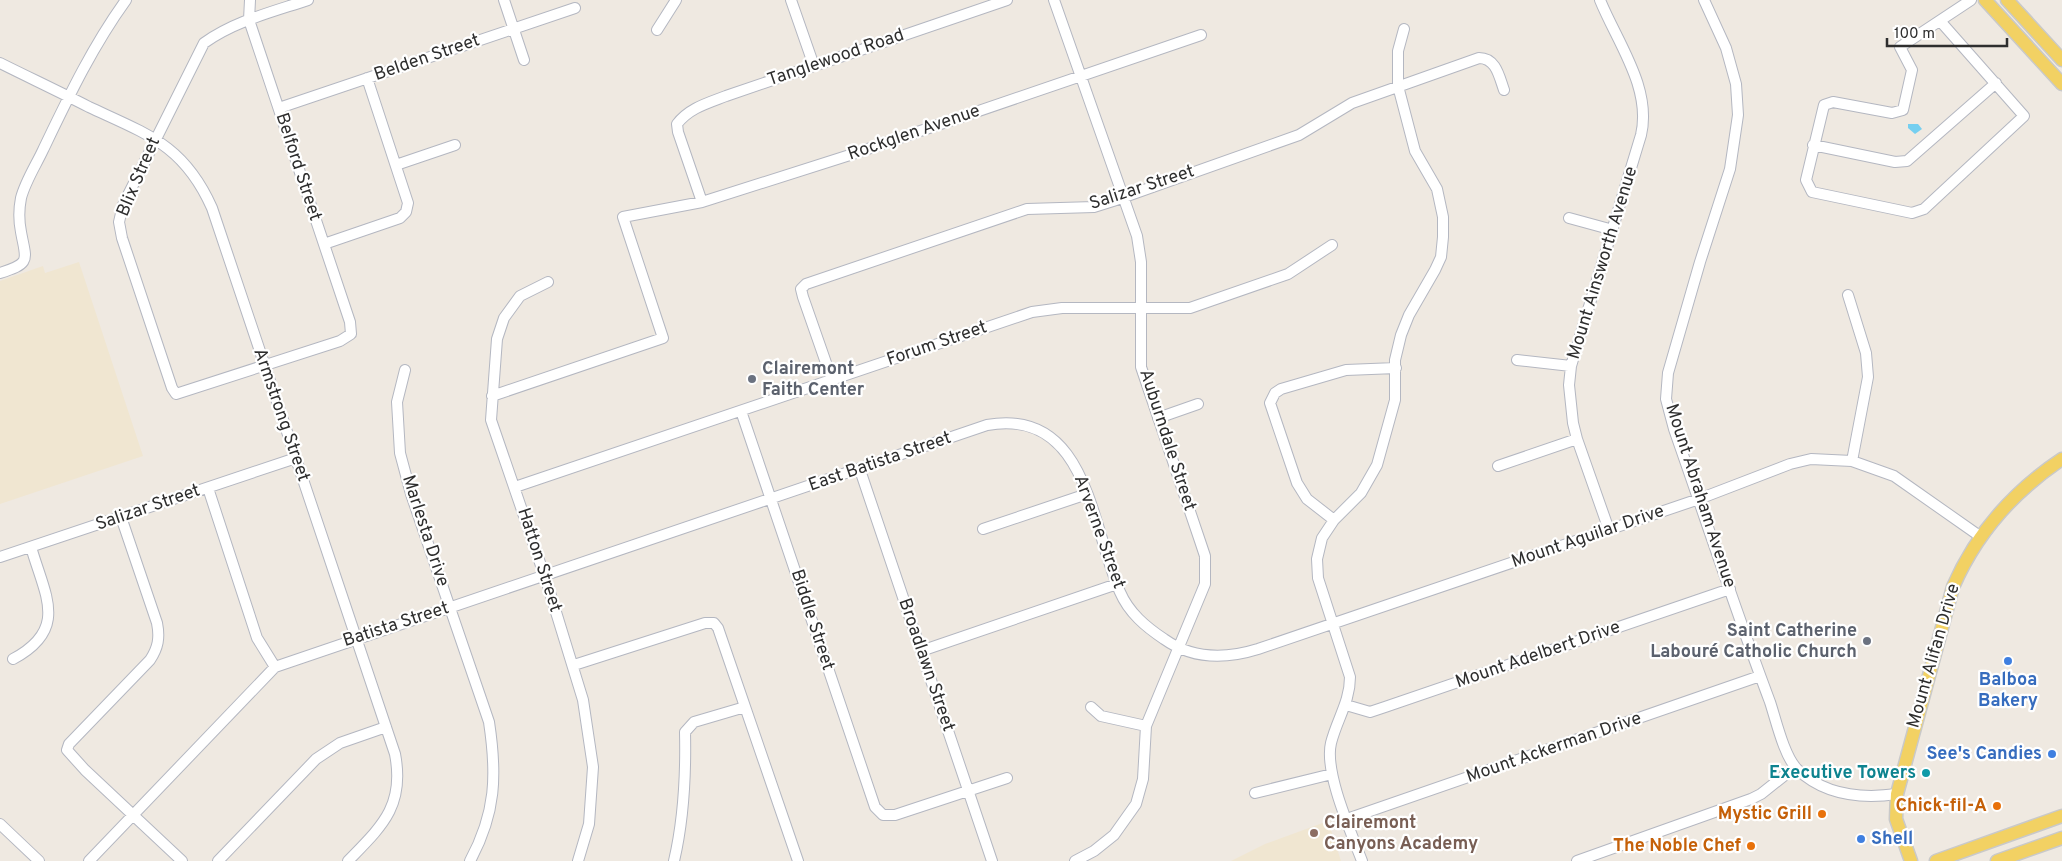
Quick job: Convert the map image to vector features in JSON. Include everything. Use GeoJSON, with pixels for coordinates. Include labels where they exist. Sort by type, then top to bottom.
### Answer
{"type":"FeatureCollection","features":[{"type":"Feature","properties":{"kind":"main road"},"geometry":{"type":"LineString","coordinates":[[1985,0],[2062,84]]}},
{"type":"Feature","properties":{"kind":"main road"},"geometry":{"type":"LineString","coordinates":[[2008,0],[2062,60]]}},
{"type":"Feature","properties":{"kind":"main road","name":"Mount Alifan Drive"},"geometry":{"type":"LineString","coordinates":[[1911,861],[1896,819],[1896,794],[1953,588],[1962,568],[1981,537],[2021,490],[2062,459]]}},
{"type":"Feature","properties":{"kind":"main road"},"geometry":{"type":"LineString","coordinates":[[1936,861],[2062,816]]}},
{"type":"Feature","properties":{"kind":"main road"},"geometry":{"type":"LineString","coordinates":[[1997,861],[2062,838]]}},
{"type":"Feature","properties":{"kind":"street"},"geometry":{"type":"LineString","coordinates":[[0,273],[12,269],[24,260],[26,254],[20,232],[21,196],[68,97],[108,25],[126,0]]}},
{"type":"Feature","properties":{"kind":"street","name":"Belford Street"},"geometry":{"type":"LineString","coordinates":[[250,0],[249,20],[350,322],[351,334],[340,341],[265,366]]}},
{"type":"Feature","properties":{"kind":"street","name":"Blix Street"},"geometry":{"type":"LineString","coordinates":[[265,366],[176,394],[172,388],[119,222],[124,204],[204,43],[225,29],[308,0]]}},
{"type":"Feature","properties":{"kind":"street"},"geometry":{"type":"LineString","coordinates":[[504,0],[524,60]]}},
{"type":"Feature","properties":{"kind":"street"},"geometry":{"type":"LineString","coordinates":[[657,30],[676,0]]}},
{"type":"Feature","properties":{"kind":"street"},"geometry":{"type":"LineString","coordinates":[[791,0],[814,66]]}},
{"type":"Feature","properties":{"kind":"street","name":"Tanglewood Road"},"geometry":{"type":"LineString","coordinates":[[702,202],[678,132],[677,124],[683,116],[701,106],[1007,0]]}},
{"type":"Feature","properties":{"kind":"street","name":"Auburndale Street"},"geometry":{"type":"LineString","coordinates":[[1054,0],[1124,197],[1140,250],[1141,367],[1205,556],[1205,584],[1146,726],[1143,779],[1136,804],[1121,827],[1110,839],[1075,861]]}},
{"type":"Feature","properties":{"kind":"street","name":"Mount Ainsworth Avenue"},"geometry":{"type":"LineString","coordinates":[[1600,0],[1636,81],[1644,109],[1641,135],[1571,366],[1568,385],[1577,438],[1609,530]]}},
{"type":"Feature","properties":{"kind":"street","name":"Mount Abraham Avenue"},"geometry":{"type":"LineString","coordinates":[[1704,0],[1726,48],[1736,84],[1738,115],[1730,169],[1668,373],[1666,399],[1674,429],[1760,676],[1795,767]]}},
{"type":"Feature","properties":{"kind":"street"},"geometry":{"type":"LineString","coordinates":[[1941,22],[2024,116],[1924,209],[1912,213],[1812,192],[1806,180],[1824,105],[1833,102],[1892,113],[1903,110],[1912,70],[1900,47],[1941,22],[1971,0]]}},
{"type":"Feature","properties":{"kind":"street","name":"Belden Street"},"geometry":{"type":"LineString","coordinates":[[279,108],[575,8]]}},
{"type":"Feature","properties":{"kind":"street"},"geometry":{"type":"LineString","coordinates":[[1362,861],[1332,774],[1331,743],[1350,692],[1350,677],[1318,578],[1317,559],[1322,538],[1334,520],[1362,493],[1377,465],[1395,400],[1395,360],[1401,335],[1409,315],[1441,256],[1443,216],[1437,189],[1415,151],[1398,86],[1398,51],[1404,29]]}},
{"type":"Feature","properties":{"kind":"street","name":"Rockglen Avenue"},"geometry":{"type":"LineString","coordinates":[[492,396],[663,338],[623,217],[702,202],[853,154],[1200,35]]}},
{"type":"Feature","properties":{"kind":"street","name":"Salizar Street"},"geometry":{"type":"LineString","coordinates":[[832,380],[803,297],[802,289],[806,284],[1027,209],[1094,207],[1124,197],[1299,135],[1352,102],[1479,58],[1486,58],[1494,64],[1504,90]]}},
{"type":"Feature","properties":{"kind":"street","name":"Armstrong Street"},"geometry":{"type":"LineString","coordinates":[[0,63],[156,138],[185,163],[201,183],[212,208],[386,727],[399,772],[396,798],[387,818],[348,861]]}},
{"type":"Feature","properties":{"kind":"street"},"geometry":{"type":"LineString","coordinates":[[324,244],[400,218],[406,212],[408,203],[367,78]]}},
{"type":"Feature","properties":{"kind":"street"},"geometry":{"type":"LineString","coordinates":[[1813,145],[1895,162],[1907,160],[1996,83]]}},
{"type":"Feature","properties":{"kind":"street"},"geometry":{"type":"LineString","coordinates":[[396,166],[455,145]]}},
{"type":"Feature","properties":{"kind":"street"},"geometry":{"type":"LineString","coordinates":[[1569,218],[1613,230]]}},
{"type":"Feature","properties":{"kind":"street","name":"Forum Street"},"geometry":{"type":"LineString","coordinates":[[515,487],[1032,312],[1062,308],[1190,308],[1288,274],[1332,245]]}},
{"type":"Feature","properties":{"kind":"street","name":"Hatton Street"},"geometry":{"type":"LineString","coordinates":[[548,282],[520,296],[504,318],[497,339],[491,420],[494,434],[515,487],[574,665],[586,716],[593,767],[589,824],[578,861]]}},
{"type":"Feature","properties":{"kind":"street"},"geometry":{"type":"LineString","coordinates":[[1848,294],[1866,353],[1868,377],[1852,461]]}},
{"type":"Feature","properties":{"kind":"street"},"geometry":{"type":"LineString","coordinates":[[1517,360],[1571,366]]}},
{"type":"Feature","properties":{"kind":"street"},"geometry":{"type":"LineString","coordinates":[[1334,520],[1307,499],[1297,483],[1271,409],[1272,398],[1281,389],[1346,370],[1396,368]]}},
{"type":"Feature","properties":{"kind":"street","name":"Marlesta Drive"},"geometry":{"type":"LineString","coordinates":[[405,370],[397,402],[400,453],[411,494],[489,722],[494,755],[493,795],[489,817],[470,861]]}},
{"type":"Feature","properties":{"kind":"street"},"geometry":{"type":"LineString","coordinates":[[1158,418],[1198,404]]}},
{"type":"Feature","properties":{"kind":"street","name":"Biddle Street"},"geometry":{"type":"LineString","coordinates":[[741,411],[875,807],[883,815],[895,815],[968,791]]}},
{"type":"Feature","properties":{"kind":"street","name":"Arverne Street"},"geometry":{"type":"LineString","coordinates":[[987,425],[1004,422],[1029,425],[1050,435],[1063,447],[1087,494],[1117,584],[1132,611],[1146,627],[1179,648]]}},
{"type":"Feature","properties":{"kind":"street","name":"East Batista Street"},"geometry":{"type":"LineString","coordinates":[[772,500],[987,425]]}},
{"type":"Feature","properties":{"kind":"street"},"geometry":{"type":"LineString","coordinates":[[1498,466],[1577,438]]}},
{"type":"Feature","properties":{"kind":"street","name":"Salizar Street"},"geometry":{"type":"LineString","coordinates":[[0,558],[296,458]]}},
{"type":"Feature","properties":{"kind":"street","name":"Mount Aguilar Drive"},"geometry":{"type":"LineString","coordinates":[[1179,648],[1203,655],[1240,655],[1333,625],[1699,499],[1790,464],[1811,459],[1852,461],[1894,476],[1981,537]]}},
{"type":"Feature","properties":{"kind":"street","name":"Broadlawn Street"},"geometry":{"type":"LineString","coordinates":[[860,470],[992,861]]}},
{"type":"Feature","properties":{"kind":"street"},"geometry":{"type":"LineString","coordinates":[[208,488],[258,638],[274,667]]}},
{"type":"Feature","properties":{"kind":"street"},"geometry":{"type":"LineString","coordinates":[[983,529],[1087,494]]}},
{"type":"Feature","properties":{"kind":"street","name":"Batista Street"},"geometry":{"type":"LineString","coordinates":[[89,861],[274,667],[772,500]]}},
{"type":"Feature","properties":{"kind":"street"},"geometry":{"type":"LineString","coordinates":[[121,517],[157,623],[159,637],[156,651],[150,660],[69,744],[67,750],[84,770],[182,861]]}},
{"type":"Feature","properties":{"kind":"street"},"geometry":{"type":"LineString","coordinates":[[13,659],[34,646],[44,634],[50,615],[31,547]]}},
{"type":"Feature","properties":{"kind":"street"},"geometry":{"type":"LineString","coordinates":[[921,650],[1117,584]]}},
{"type":"Feature","properties":{"kind":"street","name":"Mount Adelbert Drive"},"geometry":{"type":"LineString","coordinates":[[1346,705],[1370,712],[1385,708],[1730,589]]}},
{"type":"Feature","properties":{"kind":"street"},"geometry":{"type":"LineString","coordinates":[[574,665],[705,623],[714,623],[718,628],[798,861]]}},
{"type":"Feature","properties":{"kind":"street","name":"Mount Ackerman Drive"},"geometry":{"type":"LineString","coordinates":[[1347,819],[1760,676]]}},
{"type":"Feature","properties":{"kind":"street"},"geometry":{"type":"LineString","coordinates":[[1091,706],[1101,716],[1146,726]]}},
{"type":"Feature","properties":{"kind":"street"},"geometry":{"type":"LineString","coordinates":[[674,861],[682,830],[686,776],[685,732],[694,722],[745,707]]}},
{"type":"Feature","properties":{"kind":"street"},"geometry":{"type":"LineString","coordinates":[[218,861],[316,759],[340,743],[386,727]]}},
{"type":"Feature","properties":{"kind":"street"},"geometry":{"type":"LineString","coordinates":[[1577,861],[1591,859],[1751,799],[1761,794],[1795,767],[1820,786],[1835,791],[1882,796],[1896,794]]}},
{"type":"Feature","properties":{"kind":"street"},"geometry":{"type":"LineString","coordinates":[[1255,793],[1332,774]]}},
{"type":"Feature","properties":{"kind":"street"},"geometry":{"type":"LineString","coordinates":[[968,791],[1007,778]]}},
{"type":"Feature","properties":{"kind":"street"},"geometry":{"type":"LineString","coordinates":[[0,824],[39,861]]}},
{"type":"Feature","properties":{"kind":"shaded area"},"geometry":{"type":"Polygon","coordinates":[[[79,262],[143,456],[0,504],[0,281],[43,266],[45,273],[79,262]]]}},
{"type":"Feature","properties":{"kind":"shaded area","name":"Clairemont Canyons Academy"},"geometry":{"type":"Polygon","coordinates":[[[1328,821],[1341,861],[1231,861],[1265,844],[1328,821]]]}},
{"type":"Feature","properties":{"kind":"water"},"geometry":{"type":"Polygon","coordinates":[[[1908,124],[1918,124],[1922,129],[1915,134],[1908,128],[1908,124]]]}},
{"type":"Feature","properties":{"kind":"place","name":"Clairemont Faith Center"},"geometry":{"type":"Point","coordinates":[752,379]}},
{"type":"Feature","properties":{"kind":"place","name":"Saint Catherine Labouré Catholic Church"},"geometry":{"type":"Point","coordinates":[1867,641]}},
{"type":"Feature","properties":{"kind":"place","name":"Balboa Bakery"},"geometry":{"type":"Point","coordinates":[2008,661]}},
{"type":"Feature","properties":{"kind":"place","name":"See's Candies"},"geometry":{"type":"Point","coordinates":[2052,754]}},
{"type":"Feature","properties":{"kind":"place","name":"Executive Towers"},"geometry":{"type":"Point","coordinates":[1926,773]}},
{"type":"Feature","properties":{"kind":"place","name":"Chick-fil-A"},"geometry":{"type":"Point","coordinates":[1997,806]}},
{"type":"Feature","properties":{"kind":"place","name":"Mystic Grill"},"geometry":{"type":"Point","coordinates":[1822,814]}},
{"type":"Feature","properties":{"kind":"place","name":"Clairemont Canyons Academy"},"geometry":{"type":"Point","coordinates":[1314,833]}},
{"type":"Feature","properties":{"kind":"place","name":"Shell"},"geometry":{"type":"Point","coordinates":[1861,839]}},
{"type":"Feature","properties":{"kind":"place","name":"The Noble Chef"},"geometry":{"type":"Point","coordinates":[1751,846]}}]}
